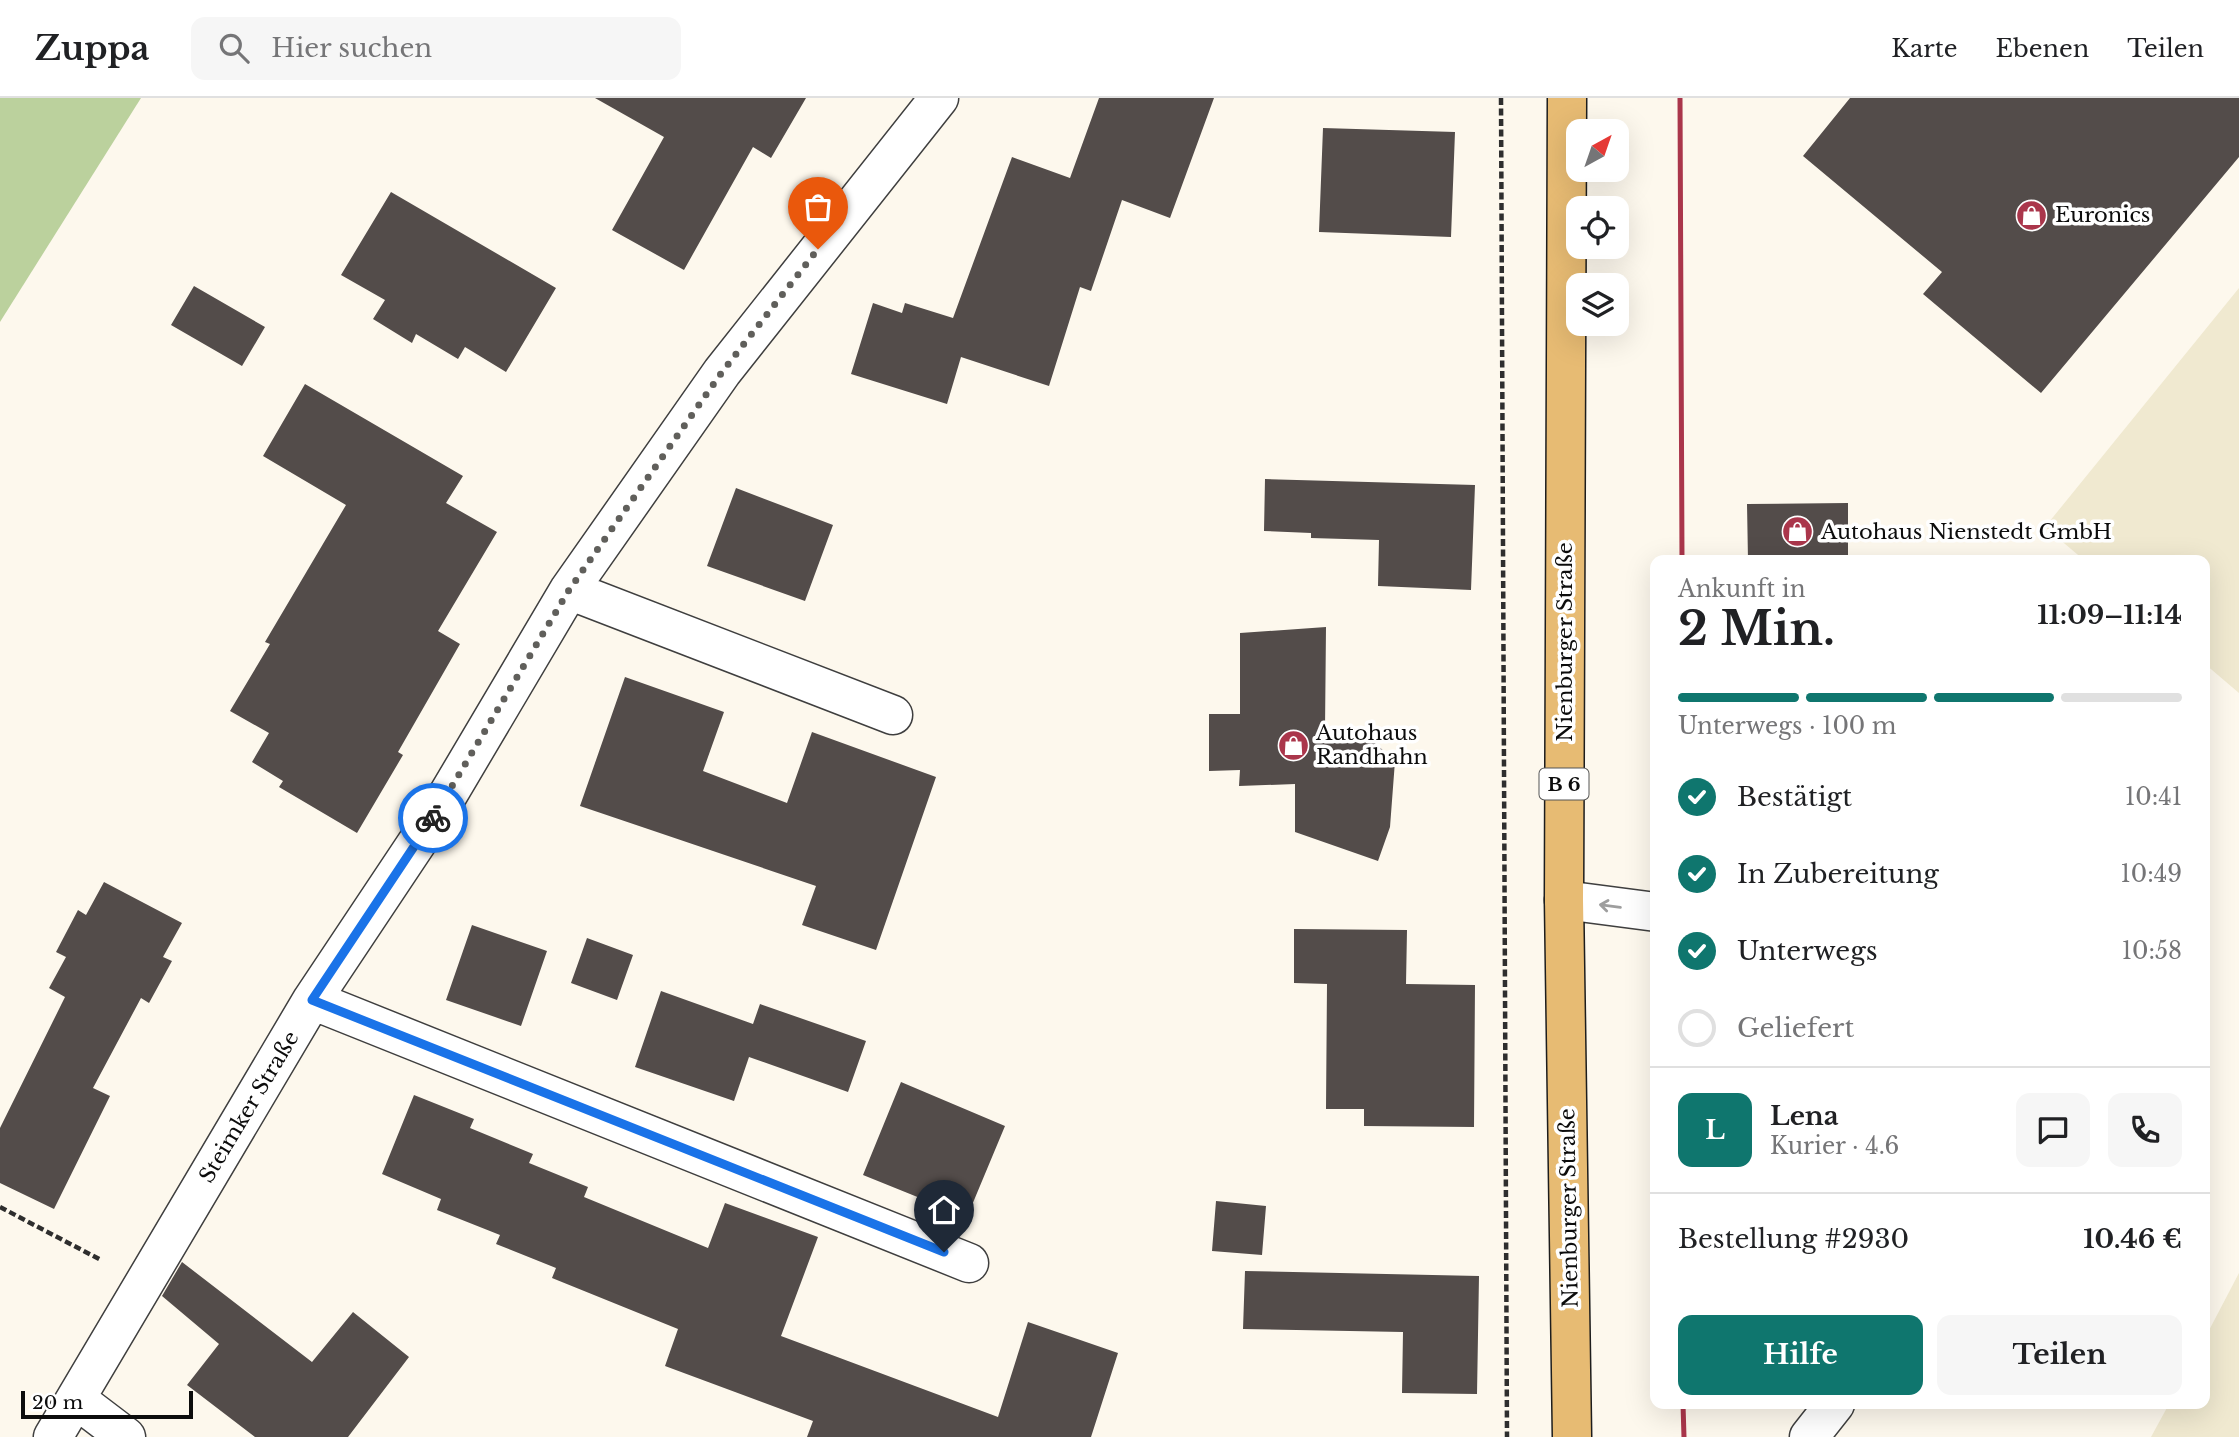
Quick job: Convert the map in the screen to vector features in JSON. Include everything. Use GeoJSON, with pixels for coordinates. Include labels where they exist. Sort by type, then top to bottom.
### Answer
{"type":"FeatureCollection","features":[{"type":"Feature","properties":{"kind":"main road","name":"Nienburger Straße"},"geometry":{"type":"LineString","coordinates":[[1567,98],[1564,900],[1572,1437]]}},
{"type":"Feature","properties":{"kind":"street","name":"Steimker Straße"},"geometry":{"type":"LineString","coordinates":[[53,1437],[312,1000],[440,808],[569,590],[722,372],[939,98]]}},
{"type":"Feature","properties":{"kind":"street"},"geometry":{"type":"LineString","coordinates":[[569,590],[893,715]]}},
{"type":"Feature","properties":{"kind":"street"},"geometry":{"type":"LineString","coordinates":[[1564,900],[1650,911]]}},
{"type":"Feature","properties":{"kind":"street"},"geometry":{"type":"LineString","coordinates":[[312,1000],[969,1262]]}},
{"type":"Feature","properties":{"kind":"street"},"geometry":{"type":"LineString","coordinates":[[76,1399],[126,1437]]}},
{"type":"Feature","properties":{"kind":"street"},"geometry":{"type":"LineString","coordinates":[[1809,1437],[1831,1409]]}},
{"type":"Feature","properties":{"kind":"path"},"geometry":{"type":"LineString","coordinates":[[1501,98],[1507,1437]]}},
{"type":"Feature","properties":{"kind":"path"},"geometry":{"type":"LineString","coordinates":[[0,1207],[146,1284]]}},
{"type":"Feature","properties":{"kind":"shaded area"},"geometry":{"type":"Polygon","coordinates":[[[2239,288],[2239,693],[2210,668],[2210,555],[2078,555],[2045,527],[2239,288]]]}},
{"type":"Feature","properties":{"kind":"shaded area"},"geometry":{"type":"Polygon","coordinates":[[[2239,1273],[2239,1437],[2151,1437],[2166,1409],[2210,1409],[2210,1328],[2239,1273]]]}},
{"type":"Feature","properties":{"kind":"green space"},"geometry":{"type":"Polygon","coordinates":[[[0,98],[141,98],[0,322],[0,98]]]}},
{"type":"Feature","properties":{"kind":"building"},"geometry":{"type":"Polygon","coordinates":[[[595,98],[806,98],[771,158],[753,147],[684,270],[612,230],[664,137],[595,98]]]}},
{"type":"Feature","properties":{"kind":"building"},"geometry":{"type":"Polygon","coordinates":[[[1099,98],[1214,98],[1170,218],[1122,200],[1091,291],[1080,287],[1049,386],[961,357],[947,404],[851,374],[873,303],[902,313],[905,303],[953,318],[1012,157],[1070,178],[1099,98]]]}},
{"type":"Feature","properties":{"kind":"building","name":"Euronics"},"geometry":{"type":"Polygon","coordinates":[[[1850,98],[2239,98],[2239,157],[2041,393],[1923,294],[1942,272],[1803,156],[1850,98]]]}},
{"type":"Feature","properties":{"kind":"building"},"geometry":{"type":"Polygon","coordinates":[[[1323,128],[1455,132],[1451,237],[1319,232],[1323,128]]]}},
{"type":"Feature","properties":{"kind":"building"},"geometry":{"type":"Polygon","coordinates":[[[391,192],[556,288],[506,372],[465,347],[458,359],[416,334],[412,343],[373,319],[385,300],[341,275],[391,192]]]}},
{"type":"Feature","properties":{"kind":"building"},"geometry":{"type":"Polygon","coordinates":[[[194,286],[265,327],[242,366],[171,325],[194,286]]]}},
{"type":"Feature","properties":{"kind":"building"},"geometry":{"type":"Polygon","coordinates":[[[305,384],[463,476],[446,503],[497,532],[438,631],[460,644],[398,752],[403,755],[357,833],[279,787],[283,781],[252,762],[269,733],[230,711],[270,644],[265,642],[346,505],[263,456],[305,384]]]}},
{"type":"Feature","properties":{"kind":"building"},"geometry":{"type":"Polygon","coordinates":[[[1265,479],[1475,485],[1471,590],[1378,586],[1379,540],[1311,538],[1311,533],[1264,531],[1265,479]]]}},
{"type":"Feature","properties":{"kind":"building"},"geometry":{"type":"Polygon","coordinates":[[[736,488],[833,525],[805,601],[707,566],[736,488]]]}},
{"type":"Feature","properties":{"kind":"building","name":"Autohaus Nienstedt GmbH"},"geometry":{"type":"Polygon","coordinates":[[[1848,503],[1848,555],[1748,555],[1747,504],[1848,503]]]}},
{"type":"Feature","properties":{"kind":"building","name":"Autohaus Randhahn"},"geometry":{"type":"Polygon","coordinates":[[[1326,627],[1325,729],[1359,729],[1395,761],[1390,827],[1378,861],[1295,832],[1295,784],[1239,786],[1240,770],[1209,771],[1209,714],[1240,714],[1240,633],[1326,627]]]}},
{"type":"Feature","properties":{"kind":"building"},"geometry":{"type":"Polygon","coordinates":[[[625,677],[724,712],[703,771],[787,803],[812,732],[936,777],[876,950],[802,925],[816,886],[580,806],[625,677]]]}},
{"type":"Feature","properties":{"kind":"building"},"geometry":{"type":"Polygon","coordinates":[[[104,882],[182,923],[163,957],[172,961],[149,1003],[141,998],[93,1088],[110,1096],[54,1209],[0,1183],[0,1128],[65,997],[49,988],[66,957],[56,952],[78,910],[86,915],[104,882]]]}},
{"type":"Feature","properties":{"kind":"building"},"geometry":{"type":"Polygon","coordinates":[[[472,925],[547,951],[521,1026],[446,1000],[472,925]]]}},
{"type":"Feature","properties":{"kind":"building"},"geometry":{"type":"Polygon","coordinates":[[[1294,929],[1407,930],[1406,984],[1475,985],[1474,1127],[1364,1126],[1364,1109],[1326,1109],[1327,984],[1294,983],[1294,929]]]}},
{"type":"Feature","properties":{"kind":"building"},"geometry":{"type":"Polygon","coordinates":[[[587,938],[633,955],[617,1000],[571,983],[587,938]]]}},
{"type":"Feature","properties":{"kind":"building"},"geometry":{"type":"Polygon","coordinates":[[[661,991],[753,1024],[760,1004],[866,1041],[848,1092],[749,1057],[734,1101],[635,1067],[661,991]]]}},
{"type":"Feature","properties":{"kind":"building"},"geometry":{"type":"Polygon","coordinates":[[[901,1082],[1005,1126],[967,1217],[863,1175],[901,1082]]]}},
{"type":"Feature","properties":{"kind":"building"},"geometry":{"type":"Polygon","coordinates":[[[414,1095],[474,1119],[470,1128],[533,1154],[529,1163],[588,1187],[584,1197],[708,1248],[725,1203],[818,1237],[781,1336],[998,1417],[1028,1322],[1118,1353],[1091,1437],[807,1437],[813,1421],[665,1366],[678,1329],[552,1278],[556,1268],[496,1244],[500,1235],[437,1210],[441,1199],[382,1174],[414,1095]]]}},
{"type":"Feature","properties":{"kind":"building"},"geometry":{"type":"Polygon","coordinates":[[[1216,1201],[1266,1206],[1262,1255],[1212,1251],[1216,1201]]]}},
{"type":"Feature","properties":{"kind":"building"},"geometry":{"type":"Polygon","coordinates":[[[182,1262],[312,1362],[353,1312],[409,1357],[348,1437],[255,1437],[187,1385],[219,1344],[162,1296],[182,1262]]]}},
{"type":"Feature","properties":{"kind":"building"},"geometry":{"type":"Polygon","coordinates":[[[1245,1271],[1479,1276],[1477,1394],[1402,1393],[1403,1332],[1243,1329],[1245,1271]]]}},
{"type":"Feature","properties":{"kind":"railway"},"geometry":{"type":"LineString","coordinates":[[1680,98],[1682,555]]}},
{"type":"Feature","properties":{"kind":"railway"},"geometry":{"type":"LineString","coordinates":[[1683,1409],[1684,1437]]}},
{"type":"Feature","properties":{"kind":"way so far"},"geometry":{"type":"LineString","coordinates":[[433,818],[569,590],[722,372],[818,249]]}},
{"type":"Feature","properties":{"kind":"place","name":"Euronics"},"geometry":{"type":"Point","coordinates":[2032,215]}},
{"type":"Feature","properties":{"kind":"place","name":"Autohaus Nienstedt GmbH"},"geometry":{"type":"Point","coordinates":[1798,532]}},
{"type":"Feature","properties":{"kind":"place","name":"Autohaus Randhahn"},"geometry":{"type":"Point","coordinates":[1293,745]}},
{"type":"Feature","properties":{"kind":"route"},"geometry":{"type":"LineString","coordinates":[[433,818],[312,1000],[944,1252]]}}]}
